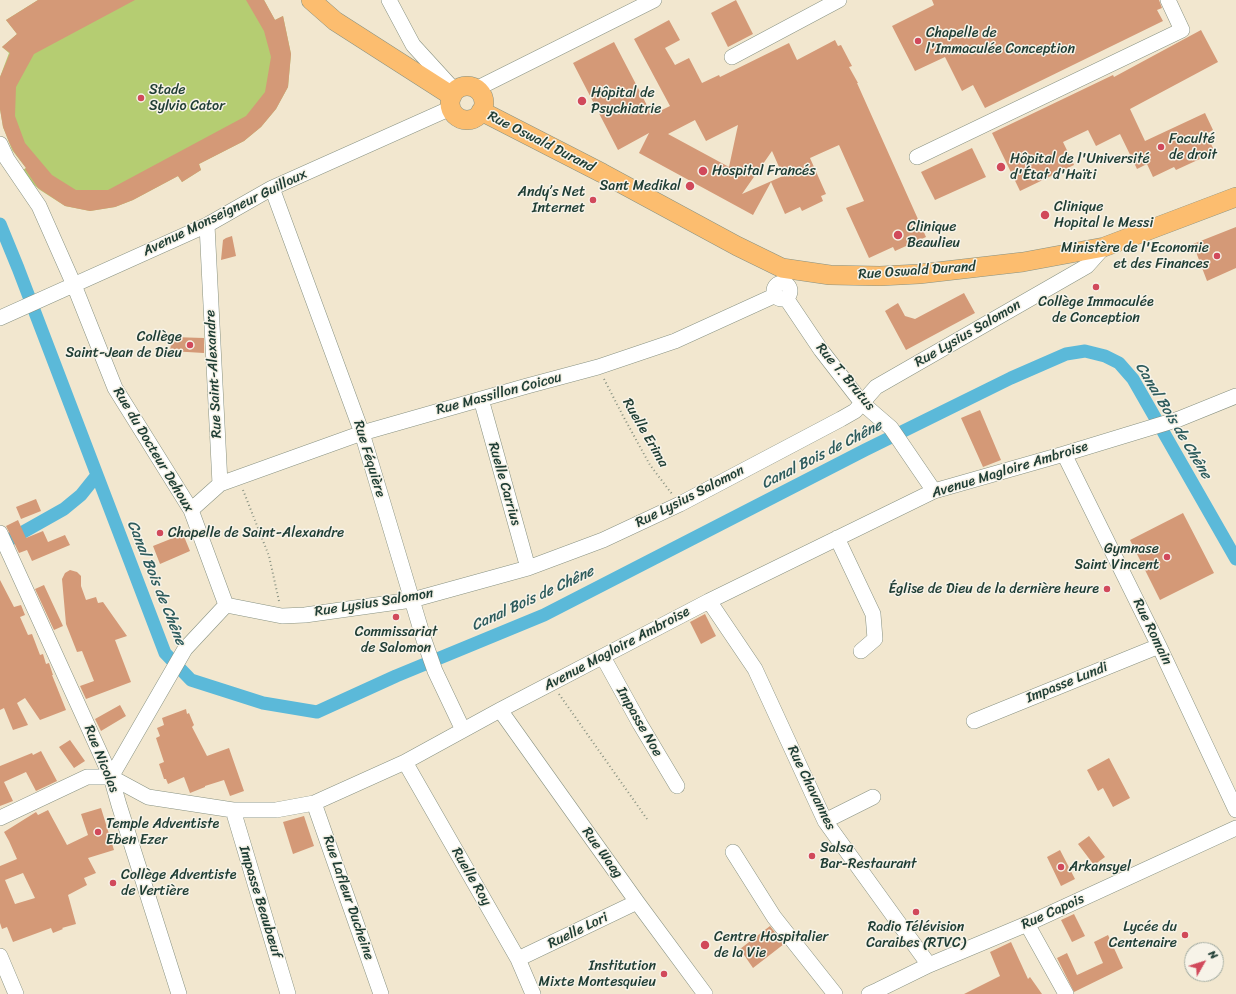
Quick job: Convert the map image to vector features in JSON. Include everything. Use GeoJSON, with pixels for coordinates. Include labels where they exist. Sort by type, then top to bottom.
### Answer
{"type":"FeatureCollection","features":[{"type":"Feature","properties":{"kind":"main road"},"geometry":{"type":"LineString","coordinates":[[311,0],[336,21],[452,98]]}},
{"type":"Feature","properties":{"kind":"main road"},"geometry":{"type":"LineString","coordinates":[[471,87],[476,90],[482,97],[483,107],[478,116],[468,120],[457,118],[453,114],[452,98],[460,88],[471,87]]}},
{"type":"Feature","properties":{"kind":"main road","name":"Rue Oswald Durand"},"geometry":{"type":"LineString","coordinates":[[481,111],[602,173],[737,246],[781,286],[830,275],[880,276],[919,274],[1023,262],[1104,247],[1236,197]]}},
{"type":"Feature","properties":{"kind":"street"},"geometry":{"type":"LineString","coordinates":[[389,0],[413,45],[452,98]]}},
{"type":"Feature","properties":{"kind":"street"},"geometry":{"type":"LineString","coordinates":[[476,90],[654,0]]}},
{"type":"Feature","properties":{"kind":"street"},"geometry":{"type":"LineString","coordinates":[[732,57],[839,0]]}},
{"type":"Feature","properties":{"kind":"street"},"geometry":{"type":"LineString","coordinates":[[917,157],[1182,30],[1168,0]]}},
{"type":"Feature","properties":{"kind":"street","name":"Avenue Monseigneur Guilloux"},"geometry":{"type":"LineString","coordinates":[[1,318],[207,225],[272,188],[452,98]]}},
{"type":"Feature","properties":{"kind":"street","name":"Rue du Docteur Dehoux"},"geometry":{"type":"LineString","coordinates":[[0,144],[7,159],[39,206],[74,285],[115,388],[191,510],[226,605]]}},
{"type":"Feature","properties":{"kind":"street","name":"Rue Féquière"},"geometry":{"type":"LineString","coordinates":[[272,188],[362,433],[424,640],[435,671],[463,730]]}},
{"type":"Feature","properties":{"kind":"street","name":"Rue Saint-Alexandre"},"geometry":{"type":"LineString","coordinates":[[207,225],[220,484]]}},
{"type":"Feature","properties":{"kind":"street","name":"Rue Lysius Salomon"},"geometry":{"type":"LineString","coordinates":[[226,605],[282,616],[412,600],[528,568],[603,540],[680,504],[855,411],[876,387],[1086,266],[1104,247]]}},
{"type":"Feature","properties":{"kind":"street","name":"Rue Massillon Coicou"},"geometry":{"type":"LineString","coordinates":[[220,484],[362,433],[598,367],[675,341],[781,286]]}},
{"type":"Feature","properties":{"kind":"street","name":"Rue T. Brutus"},"geometry":{"type":"LineString","coordinates":[[781,286],[821,350],[862,403],[891,428],[934,491]]}},
{"type":"Feature","properties":{"kind":"street","name":"Avenue Magloire Ambroise"},"geometry":{"type":"LineString","coordinates":[[0,818],[86,777],[111,777],[148,797],[233,810],[276,810],[314,803],[406,762],[500,710],[709,601],[934,491],[1179,419],[1236,396]]}},
{"type":"Feature","properties":{"kind":"street","name":"Ruelle Carrius"},"geometry":{"type":"LineString","coordinates":[[481,399],[528,568]]}},
{"type":"Feature","properties":{"kind":"street","name":"Rue Romain"},"geometry":{"type":"LineString","coordinates":[[1064,454],[1159,646],[1236,810]]}},
{"type":"Feature","properties":{"kind":"street"},"geometry":{"type":"LineString","coordinates":[[191,510],[220,484]]}},
{"type":"Feature","properties":{"kind":"street"},"geometry":{"type":"LineString","coordinates":[[837,538],[873,614],[875,639],[861,651]]}},
{"type":"Feature","properties":{"kind":"street","name":"Rue Nicolas"},"geometry":{"type":"LineString","coordinates":[[3,539],[111,777],[179,994]]}},
{"type":"Feature","properties":{"kind":"street","name":"Rue Chavannes"},"geometry":{"type":"LineString","coordinates":[[709,601],[755,669],[825,821],[929,965]]}},
{"type":"Feature","properties":{"kind":"street"},"geometry":{"type":"LineString","coordinates":[[111,777],[185,650],[226,605]]}},
{"type":"Feature","properties":{"kind":"street","name":"Impasse Lundi"},"geometry":{"type":"LineString","coordinates":[[974,721],[1159,646]]}},
{"type":"Feature","properties":{"kind":"street","name":"Impasse Noe"},"geometry":{"type":"LineString","coordinates":[[603,657],[640,724],[677,786]]}},
{"type":"Feature","properties":{"kind":"street","name":"Rue Waag"},"geometry":{"type":"LineString","coordinates":[[500,710],[637,902],[705,994]]}},
{"type":"Feature","properties":{"kind":"street","name":"Ruelle Roy"},"geometry":{"type":"LineString","coordinates":[[406,762],[518,959],[533,994]]}},
{"type":"Feature","properties":{"kind":"street"},"geometry":{"type":"LineString","coordinates":[[825,821],[873,797]]}},
{"type":"Feature","properties":{"kind":"street","name":"Rue Lafleur Ducheine"},"geometry":{"type":"LineString","coordinates":[[314,803],[381,994]]}},
{"type":"Feature","properties":{"kind":"street","name":"Impasse Beaubœuf"},"geometry":{"type":"LineString","coordinates":[[233,810],[288,994]]}},
{"type":"Feature","properties":{"kind":"street","name":"Rue Capois"},"geometry":{"type":"LineString","coordinates":[[876,993],[929,965],[1027,924],[1236,828]]}},
{"type":"Feature","properties":{"kind":"street"},"geometry":{"type":"LineString","coordinates":[[733,852],[774,917],[834,994]]}},
{"type":"Feature","properties":{"kind":"street","name":"Ruelle Lori"},"geometry":{"type":"LineString","coordinates":[[518,959],[637,902]]}},
{"type":"Feature","properties":{"kind":"street"},"geometry":{"type":"LineString","coordinates":[[1027,924],[1066,994]]}},
{"type":"Feature","properties":{"kind":"street"},"geometry":{"type":"LineString","coordinates":[[0,956],[16,994]]}},
{"type":"Feature","properties":{"kind":"path","name":"Ruelle Erima"},"geometry":{"type":"LineString","coordinates":[[598,367],[650,465],[680,504]]}},
{"type":"Feature","properties":{"kind":"path"},"geometry":{"type":"LineString","coordinates":[[236,478],[241,484],[269,556],[282,616]]}},
{"type":"Feature","properties":{"kind":"path"},"geometry":{"type":"LineString","coordinates":[[551,683],[646,819]]}},
{"type":"Feature","properties":{"kind":"green space","name":"Stade Sylvio Cator"},"geometry":{"type":"Polygon","coordinates":[[[38,0],[264,0],[275,20],[283,16],[291,54],[288,87],[276,109],[261,127],[244,141],[199,164],[201,170],[182,182],[178,176],[133,200],[115,207],[90,211],[65,206],[40,190],[19,172],[26,168],[12,150],[3,127],[0,109],[0,77],[9,53],[2,47],[17,34],[6,20],[38,0]]]}},
{"type":"Feature","properties":{"kind":"building"},"geometry":{"type":"Polygon","coordinates":[[[38,0],[135,0],[34,54],[16,87],[15,116],[25,143],[52,175],[76,190],[108,190],[246,116],[265,92],[271,57],[264,31],[246,0],[264,0],[275,20],[283,16],[291,54],[288,87],[276,109],[261,127],[244,141],[199,164],[201,170],[182,182],[178,176],[133,200],[115,207],[90,211],[65,206],[38,188],[25,169],[26,168],[14,152],[9,142],[3,127],[0,109],[0,77],[10,53],[2,47],[17,34],[6,20],[38,0]]]}},
{"type":"Feature","properties":{"kind":"building"},"geometry":{"type":"Polygon","coordinates":[[[736,0],[753,34],[728,47],[711,13],[736,0]]]}},
{"type":"Feature","properties":{"kind":"building"},"geometry":{"type":"Polygon","coordinates":[[[932,0],[1159,0],[1162,8],[1157,10],[1163,21],[985,108],[973,85],[962,91],[945,57],[915,71],[892,26],[934,5],[932,0]]]}},
{"type":"Feature","properties":{"kind":"building"},"geometry":{"type":"Polygon","coordinates":[[[669,20],[680,40],[665,48],[675,65],[689,58],[702,83],[719,75],[720,77],[789,43],[797,60],[835,40],[838,46],[841,45],[852,66],[849,67],[858,83],[926,237],[895,251],[893,247],[869,258],[846,208],[864,201],[839,145],[810,158],[826,194],[821,196],[823,201],[802,211],[800,207],[785,214],[771,182],[753,215],[639,153],[649,133],[618,150],[573,63],[614,42],[652,115],[670,106],[634,39],[669,20]],[[695,120],[668,134],[729,167],[738,125],[706,141],[695,120]],[[772,151],[742,194],[783,176],[772,151]]]}},
{"type":"Feature","properties":{"kind":"building"},"geometry":{"type":"Polygon","coordinates":[[[1201,30],[1218,62],[1130,109],[1145,141],[1205,113],[1213,130],[1206,134],[1215,152],[1176,170],[1174,167],[1153,177],[1147,164],[1137,169],[1120,134],[1096,146],[1088,130],[1063,142],[1074,165],[1020,191],[992,133],[1113,75],[1114,77],[1201,30]]]}},
{"type":"Feature","properties":{"kind":"building"},"geometry":{"type":"Polygon","coordinates":[[[972,148],[986,177],[935,200],[921,172],[972,148]]]}},
{"type":"Feature","properties":{"kind":"building","name":"Ministère de l'Economie et des Finances"},"geometry":{"type":"Polygon","coordinates":[[[1236,227],[1236,268],[1207,281],[1193,244],[1236,227]]]}},
{"type":"Feature","properties":{"kind":"building"},"geometry":{"type":"Polygon","coordinates":[[[232,236],[236,256],[221,260],[223,240],[232,236]]]}},
{"type":"Feature","properties":{"kind":"building"},"geometry":{"type":"Polygon","coordinates":[[[964,293],[975,313],[906,350],[885,311],[898,303],[905,316],[915,319],[964,293]]]}},
{"type":"Feature","properties":{"kind":"building","name":"Collège Saint-Jean de Dieu"},"geometry":{"type":"Polygon","coordinates":[[[172,337],[204,338],[204,353],[170,351],[172,337]]]}},
{"type":"Feature","properties":{"kind":"building"},"geometry":{"type":"Polygon","coordinates":[[[980,410],[1001,460],[983,467],[961,418],[980,410]]]}},
{"type":"Feature","properties":{"kind":"building"},"geometry":{"type":"Polygon","coordinates":[[[36,499],[41,511],[21,519],[16,507],[36,499]]]}},
{"type":"Feature","properties":{"kind":"building"},"geometry":{"type":"Polygon","coordinates":[[[1183,513],[1214,573],[1160,600],[1130,540],[1183,513]]]}},
{"type":"Feature","properties":{"kind":"building"},"geometry":{"type":"Polygon","coordinates":[[[18,520],[26,538],[43,531],[48,542],[65,535],[70,545],[32,561],[27,550],[19,553],[6,526],[18,520]]]}},
{"type":"Feature","properties":{"kind":"building"},"geometry":{"type":"Polygon","coordinates":[[[183,534],[190,551],[160,564],[153,546],[183,534]]]}},
{"type":"Feature","properties":{"kind":"building"},"geometry":{"type":"Polygon","coordinates":[[[70,570],[77,572],[81,576],[81,586],[86,600],[96,597],[98,603],[103,602],[127,636],[115,640],[131,682],[86,699],[80,686],[94,681],[82,651],[77,652],[66,624],[62,579],[65,573],[70,570]]]}},
{"type":"Feature","properties":{"kind":"building"},"geometry":{"type":"Polygon","coordinates":[[[0,580],[14,607],[21,605],[25,615],[20,617],[28,635],[32,634],[40,655],[43,654],[46,664],[49,663],[52,675],[66,710],[40,720],[25,698],[17,703],[28,725],[13,730],[4,708],[0,710],[0,580]]]}},
{"type":"Feature","properties":{"kind":"building"},"geometry":{"type":"Polygon","coordinates":[[[44,585],[63,626],[54,630],[35,589],[44,585]]]}},
{"type":"Feature","properties":{"kind":"building"},"geometry":{"type":"Polygon","coordinates":[[[705,614],[716,636],[701,644],[690,622],[705,614]]]}},
{"type":"Feature","properties":{"kind":"building"},"geometry":{"type":"Polygon","coordinates":[[[120,705],[126,716],[101,731],[95,719],[120,705]]]}},
{"type":"Feature","properties":{"kind":"building"},"geometry":{"type":"Polygon","coordinates":[[[186,709],[187,714],[189,713],[194,725],[192,727],[207,756],[229,748],[244,791],[230,796],[224,780],[190,793],[184,777],[168,784],[166,779],[164,779],[159,764],[164,762],[156,738],[160,736],[157,728],[164,725],[162,718],[186,709]]]}},
{"type":"Feature","properties":{"kind":"building"},"geometry":{"type":"Polygon","coordinates":[[[70,740],[85,761],[74,768],[59,747],[70,740]]]}},
{"type":"Feature","properties":{"kind":"building"},"geometry":{"type":"Polygon","coordinates":[[[41,751],[57,781],[36,791],[26,772],[4,782],[13,801],[0,806],[0,766],[32,753],[33,755],[41,751]]]}},
{"type":"Feature","properties":{"kind":"building"},"geometry":{"type":"Polygon","coordinates":[[[1109,758],[1130,798],[1113,807],[1103,788],[1098,791],[1087,770],[1109,758]]]}},
{"type":"Feature","properties":{"kind":"building"},"geometry":{"type":"Polygon","coordinates":[[[101,808],[114,850],[88,858],[96,873],[84,878],[87,885],[68,895],[76,924],[62,928],[63,929],[53,933],[51,928],[13,942],[7,927],[2,929],[0,923],[0,866],[17,859],[4,832],[36,812],[38,815],[48,810],[67,845],[88,835],[81,814],[101,808]],[[23,873],[5,880],[15,904],[35,898],[23,873]]]}},
{"type":"Feature","properties":{"kind":"building"},"geometry":{"type":"Polygon","coordinates":[[[304,816],[314,846],[293,854],[283,822],[304,816]]]}},
{"type":"Feature","properties":{"kind":"building"},"geometry":{"type":"Polygon","coordinates":[[[1089,836],[1105,857],[1094,865],[1078,844],[1089,836]]]}},
{"type":"Feature","properties":{"kind":"building"},"geometry":{"type":"Polygon","coordinates":[[[1060,850],[1075,879],[1061,886],[1047,857],[1060,850]]]}},
{"type":"Feature","properties":{"kind":"building"},"geometry":{"type":"Polygon","coordinates":[[[1074,914],[1085,936],[1072,942],[1061,920],[1074,914]]]}},
{"type":"Feature","properties":{"kind":"building"},"geometry":{"type":"Polygon","coordinates":[[[770,926],[784,944],[753,968],[740,949],[770,926]]]}},
{"type":"Feature","properties":{"kind":"building"},"geometry":{"type":"Polygon","coordinates":[[[1108,935],[1123,968],[1074,992],[1057,958],[1067,953],[1077,975],[1103,963],[1094,942],[1108,935]]]}},
{"type":"Feature","properties":{"kind":"building"},"geometry":{"type":"Polygon","coordinates":[[[1011,942],[1028,979],[1030,977],[1042,994],[964,994],[1000,976],[990,952],[1011,942]]]}},
{"type":"Feature","properties":{"kind":"waterway","name":"Canal Bois de Chêne"},"geometry":{"type":"LineString","coordinates":[[0,224],[165,653],[191,680],[263,703],[317,712],[396,676],[544,615],[865,450],[1011,378],[1066,354],[1085,351],[1105,356],[1119,363],[1133,379],[1236,559]]}},
{"type":"Feature","properties":{"kind":"waterway"},"geometry":{"type":"LineString","coordinates":[[9,540],[64,509],[81,495],[97,475]]}},
{"type":"Feature","properties":{"kind":"place","name":"Chapelle de l'Immaculée Conception"},"geometry":{"type":"Point","coordinates":[918,41]}},
{"type":"Feature","properties":{"kind":"place","name":"Stade Sylvio Cator"},"geometry":{"type":"Point","coordinates":[141,98]}},
{"type":"Feature","properties":{"kind":"place","name":"Hôpital de Psychiatrie"},"geometry":{"type":"Point","coordinates":[582,101]}},
{"type":"Feature","properties":{"kind":"place","name":"Faculté de droit"},"geometry":{"type":"Point","coordinates":[1161,147]}},
{"type":"Feature","properties":{"kind":"place","name":"Hôpital de l'Université d'État d'Haïti"},"geometry":{"type":"Point","coordinates":[1001,167]}},
{"type":"Feature","properties":{"kind":"place","name":"Hospital Francés"},"geometry":{"type":"Point","coordinates":[703,171]}},
{"type":"Feature","properties":{"kind":"place","name":"Sant Medikal"},"geometry":{"type":"Point","coordinates":[690,186]}},
{"type":"Feature","properties":{"kind":"place","name":"Andy’s Net Internet"},"geometry":{"type":"Point","coordinates":[593,200]}},
{"type":"Feature","properties":{"kind":"place","name":"Clinique Hopital le Messi"},"geometry":{"type":"Point","coordinates":[1045,215]}},
{"type":"Feature","properties":{"kind":"place","name":"Clinique Beaulieu"},"geometry":{"type":"Point","coordinates":[898,235]}},
{"type":"Feature","properties":{"kind":"place","name":"Ministère de l'Economie et des Finances"},"geometry":{"type":"Point","coordinates":[1217,256]}},
{"type":"Feature","properties":{"kind":"place","name":"Collège Immaculée de Conception"},"geometry":{"type":"Point","coordinates":[1096,287]}},
{"type":"Feature","properties":{"kind":"place","name":"Collège Saint-Jean de Dieu"},"geometry":{"type":"Point","coordinates":[190,345]}},
{"type":"Feature","properties":{"kind":"place","name":"Chapelle de Saint-Alexandre"},"geometry":{"type":"Point","coordinates":[160,533]}},
{"type":"Feature","properties":{"kind":"place","name":"Gymnase Saint Vincent"},"geometry":{"type":"Point","coordinates":[1167,557]}},
{"type":"Feature","properties":{"kind":"place","name":"Église de Dieu de la dernière heure"},"geometry":{"type":"Point","coordinates":[1107,589]}},
{"type":"Feature","properties":{"kind":"place","name":"Commissariat de Salomon"},"geometry":{"type":"Point","coordinates":[396,617]}},
{"type":"Feature","properties":{"kind":"place","name":"Temple Adventiste Eben Ezer"},"geometry":{"type":"Point","coordinates":[98,832]}},
{"type":"Feature","properties":{"kind":"place","name":"Salsa Bar-Restaurant"},"geometry":{"type":"Point","coordinates":[812,856]}},
{"type":"Feature","properties":{"kind":"place","name":"Arkansyel"},"geometry":{"type":"Point","coordinates":[1061,867]}},
{"type":"Feature","properties":{"kind":"place","name":"Collège Adventiste de Vertière"},"geometry":{"type":"Point","coordinates":[113,883]}},
{"type":"Feature","properties":{"kind":"place","name":"Radio Télévision Caraibes (RTVC)"},"geometry":{"type":"Point","coordinates":[916,912]}},
{"type":"Feature","properties":{"kind":"place","name":"Lycée du Centenaire"},"geometry":{"type":"Point","coordinates":[1185,935]}},
{"type":"Feature","properties":{"kind":"place","name":"Centre Hospitalier de la Vie"},"geometry":{"type":"Point","coordinates":[705,945]}},
{"type":"Feature","properties":{"kind":"place","name":"Institution Mixte Montesquieu"},"geometry":{"type":"Point","coordinates":[664,974]}}]}
